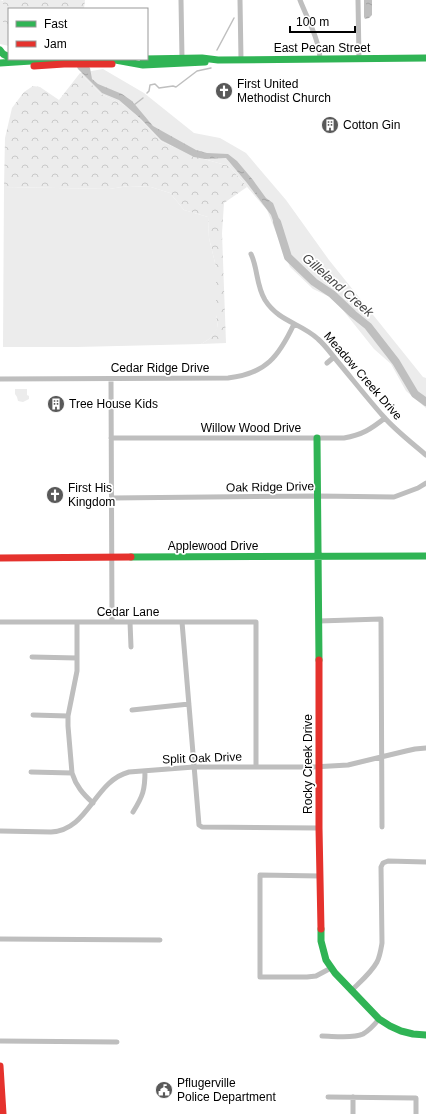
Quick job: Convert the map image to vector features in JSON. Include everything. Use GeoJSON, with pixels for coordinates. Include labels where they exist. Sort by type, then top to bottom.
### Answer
{"type":"FeatureCollection","features":[{"type":"Feature","properties":{"kind":"street"},"geometry":{"type":"LineString","coordinates":[[181,0],[182,58]]}},
{"type":"Feature","properties":{"kind":"street"},"geometry":{"type":"LineString","coordinates":[[240,0],[241,59]]}},
{"type":"Feature","properties":{"kind":"street"},"geometry":{"type":"LineString","coordinates":[[300,0],[317,43],[320,59]]}},
{"type":"Feature","properties":{"kind":"street"},"geometry":{"type":"LineString","coordinates":[[358,0],[359,58]]}},
{"type":"Feature","properties":{"kind":"street"},"geometry":{"type":"LineString","coordinates":[[0,50],[8,57]]}},
{"type":"Feature","properties":{"kind":"street","name":"East Pecan Street"},"geometry":{"type":"LineString","coordinates":[[148,59],[202,58],[218,60],[426,58]]}},
{"type":"Feature","properties":{"kind":"street","name":"East Pecan Street"},"geometry":{"type":"LineString","coordinates":[[64,61],[120,64],[126,61],[134,60]]}},
{"type":"Feature","properties":{"kind":"street","name":"East Pecan Street"},"geometry":{"type":"LineString","coordinates":[[126,61],[143,65],[210,62],[218,60]]}},
{"type":"Feature","properties":{"kind":"street"},"geometry":{"type":"LineString","coordinates":[[0,63],[64,61]]}},
{"type":"Feature","properties":{"kind":"street"},"geometry":{"type":"LineString","coordinates":[[0,67],[20,67],[64,61]]}},
{"type":"Feature","properties":{"kind":"street","name":"Meadow Creek Drive"},"geometry":{"type":"LineString","coordinates":[[251,254],[255,262],[259,287],[265,300],[277,314],[315,336],[385,418],[426,455]]}},
{"type":"Feature","properties":{"kind":"street","name":"Cedar Ridge Drive"},"geometry":{"type":"LineString","coordinates":[[0,379],[228,378],[244,376],[252,373],[271,361],[287,341],[294,324]]}},
{"type":"Feature","properties":{"kind":"street"},"geometry":{"type":"LineString","coordinates":[[327,363],[334,357]]}},
{"type":"Feature","properties":{"kind":"street"},"geometry":{"type":"LineString","coordinates":[[111,379],[112,622]]}},
{"type":"Feature","properties":{"kind":"street","name":"Willow Wood Drive"},"geometry":{"type":"LineString","coordinates":[[111,438],[344,438],[365,433],[385,418]]}},
{"type":"Feature","properties":{"kind":"street","name":"Rocky Creek Drive"},"geometry":{"type":"LineString","coordinates":[[317,438],[321,941],[331,968],[351,991],[380,1019],[391,1027],[408,1034],[426,1035]]}},
{"type":"Feature","properties":{"kind":"street","name":"Oak Ridge Drive"},"geometry":{"type":"LineString","coordinates":[[112,498],[318,496],[394,497],[418,488],[426,483]]}},
{"type":"Feature","properties":{"kind":"street","name":"Applewood Drive"},"geometry":{"type":"LineString","coordinates":[[0,558],[426,556]]}},
{"type":"Feature","properties":{"kind":"street"},"geometry":{"type":"LineString","coordinates":[[319,621],[381,619],[382,827]]}},
{"type":"Feature","properties":{"kind":"street","name":"Cedar Lane"},"geometry":{"type":"LineString","coordinates":[[0,622],[256,622],[256,767]]}},
{"type":"Feature","properties":{"kind":"street"},"geometry":{"type":"LineString","coordinates":[[78,622],[75,684],[68,716],[68,726],[72,773],[81,792],[93,803]]}},
{"type":"Feature","properties":{"kind":"street"},"geometry":{"type":"LineString","coordinates":[[130,622],[131,647]]}},
{"type":"Feature","properties":{"kind":"street"},"geometry":{"type":"LineString","coordinates":[[182,622],[199,825],[202,827],[319,828]]}},
{"type":"Feature","properties":{"kind":"street"},"geometry":{"type":"LineString","coordinates":[[32,657],[77,658]]}},
{"type":"Feature","properties":{"kind":"street"},"geometry":{"type":"LineString","coordinates":[[132,710],[189,704]]}},
{"type":"Feature","properties":{"kind":"street"},"geometry":{"type":"LineString","coordinates":[[33,715],[68,716]]}},
{"type":"Feature","properties":{"kind":"street","name":"Split Oak Drive"},"geometry":{"type":"LineString","coordinates":[[0,831],[62,831],[78,820],[113,778],[129,772],[194,767],[348,766],[410,750],[426,748]]}},
{"type":"Feature","properties":{"kind":"street"},"geometry":{"type":"LineString","coordinates":[[133,812],[140,802],[144,790],[145,771]]}},
{"type":"Feature","properties":{"kind":"street"},"geometry":{"type":"LineString","coordinates":[[31,772],[72,773]]}},
{"type":"Feature","properties":{"kind":"street"},"geometry":{"type":"LineString","coordinates":[[351,991],[378,961],[382,943],[381,868],[383,864],[388,861],[426,862]]}},
{"type":"Feature","properties":{"kind":"street"},"geometry":{"type":"LineString","coordinates":[[320,876],[260,875],[260,977],[316,976],[331,968]]}},
{"type":"Feature","properties":{"kind":"street"},"geometry":{"type":"LineString","coordinates":[[0,939],[160,940]]}},
{"type":"Feature","properties":{"kind":"street"},"geometry":{"type":"LineString","coordinates":[[322,1036],[358,1036],[371,1028],[380,1019]]}},
{"type":"Feature","properties":{"kind":"street"},"geometry":{"type":"LineString","coordinates":[[0,1041],[117,1042]]}},
{"type":"Feature","properties":{"kind":"street"},"geometry":{"type":"LineString","coordinates":[[0,1066],[3,1114]]}},
{"type":"Feature","properties":{"kind":"street"},"geometry":{"type":"LineString","coordinates":[[328,1097],[416,1098],[416,1114]]}},
{"type":"Feature","properties":{"kind":"street"},"geometry":{"type":"LineString","coordinates":[[353,1097],[353,1114]]}},
{"type":"Feature","properties":{"kind":"green space"},"geometry":{"type":"Polygon","coordinates":[[[0,0],[16,4],[8,8],[8,46],[0,44],[0,0]]]}},
{"type":"Feature","properties":{"kind":"green space"},"geometry":{"type":"Polygon","coordinates":[[[3,0],[85,0],[84,8],[8,8],[8,30],[3,27],[3,0]]]}},
{"type":"Feature","properties":{"kind":"green space"},"geometry":{"type":"Polygon","coordinates":[[[103,69],[144,93],[194,133],[220,138],[246,153],[286,200],[329,260],[423,377],[426,378],[426,408],[406,391],[391,364],[374,349],[334,299],[313,289],[290,267],[267,210],[229,166],[204,159],[162,142],[128,107],[101,94],[80,73],[103,69]]]}},
{"type":"Feature","properties":{"kind":"green space"},"geometry":{"type":"Polygon","coordinates":[[[80,73],[101,94],[128,107],[162,142],[204,159],[229,166],[247,187],[224,203],[222,233],[226,343],[201,344],[209,339],[218,327],[216,315],[216,267],[209,238],[208,217],[184,210],[170,193],[151,187],[129,186],[109,189],[4,187],[5,138],[12,108],[24,92],[33,86],[40,87],[59,100],[80,73]]]}},
{"type":"Feature","properties":{"kind":"green space"},"geometry":{"type":"Polygon","coordinates":[[[129,186],[151,187],[170,193],[184,210],[208,217],[209,238],[216,267],[216,315],[218,328],[209,339],[201,344],[3,347],[4,187],[109,189],[129,186]]]}},
{"type":"Feature","properties":{"kind":"green space"},"geometry":{"type":"Polygon","coordinates":[[[15,389],[27,389],[29,399],[23,402],[18,401],[15,394],[15,389]]]}},
{"type":"Feature","properties":{"kind":"water"},"geometry":{"type":"Polygon","coordinates":[[[364,0],[372,0],[372,15],[365,19],[364,17],[364,0]]]}},
{"type":"Feature","properties":{"kind":"water"},"geometry":{"type":"Polygon","coordinates":[[[74,60],[84,60],[90,68],[92,79],[98,84],[122,94],[132,101],[153,126],[196,150],[207,153],[228,154],[237,161],[266,198],[273,203],[284,232],[277,232],[271,215],[226,158],[205,159],[194,157],[161,140],[141,119],[119,100],[102,93],[78,69],[74,60]]]}},
{"type":"Feature","properties":{"kind":"waterway"},"geometry":{"type":"LineString","coordinates":[[217,50],[234,18]]}},
{"type":"Feature","properties":{"kind":"waterway"},"geometry":{"type":"LineString","coordinates":[[147,93],[150,85],[155,84],[159,88],[176,87],[197,71],[211,68]]}},
{"type":"Feature","properties":{"kind":"waterway"},"geometry":{"type":"LineString","coordinates":[[134,105],[143,98]]}},
{"type":"Feature","properties":{"kind":"waterway","name":"Gilleland Creek"},"geometry":{"type":"LineString","coordinates":[[277,222],[288,257],[314,282],[332,294],[368,326],[396,362],[415,394],[426,402]]}},
{"type":"Feature","properties":{"kind":"traffic: fast"},"geometry":{"type":"LineString","coordinates":[[0,50],[3,54],[8,56]]}},
{"type":"Feature","properties":{"kind":"traffic: fast"},"geometry":{"type":"LineString","coordinates":[[148,59],[202,58],[218,60],[426,58]]}},
{"type":"Feature","properties":{"kind":"traffic: fast"},"geometry":{"type":"LineString","coordinates":[[0,63],[47,60]]}},
{"type":"Feature","properties":{"kind":"traffic: fast"},"geometry":{"type":"LineString","coordinates":[[116,60],[143,65],[205,62]]}},
{"type":"Feature","properties":{"kind":"traffic: fast"},"geometry":{"type":"LineString","coordinates":[[317,438],[319,660]]}},
{"type":"Feature","properties":{"kind":"traffic: fast"},"geometry":{"type":"LineString","coordinates":[[131,557],[426,556]]}},
{"type":"Feature","properties":{"kind":"traffic: fast"},"geometry":{"type":"LineString","coordinates":[[321,929],[321,941],[326,960],[335,973],[379,1019],[401,1031],[426,1035]]}},
{"type":"Feature","properties":{"kind":"traffic: jam"},"geometry":{"type":"LineString","coordinates":[[34,66],[64,64],[112,64]]}},
{"type":"Feature","properties":{"kind":"traffic: jam"},"geometry":{"type":"LineString","coordinates":[[0,558],[131,557]]}},
{"type":"Feature","properties":{"kind":"traffic: jam"},"geometry":{"type":"LineString","coordinates":[[319,660],[319,828],[321,929]]}},
{"type":"Feature","properties":{"kind":"traffic: jam"},"geometry":{"type":"LineString","coordinates":[[0,1066],[3,1114]]}},
{"type":"Feature","properties":{"kind":"place","name":"First United Methodist Church"},"geometry":{"type":"Point","coordinates":[224,91]}},
{"type":"Feature","properties":{"kind":"place","name":"Cotton Gin"},"geometry":{"type":"Point","coordinates":[330,125]}},
{"type":"Feature","properties":{"kind":"place","name":"Tree House Kids"},"geometry":{"type":"Point","coordinates":[56,404]}},
{"type":"Feature","properties":{"kind":"place","name":"First His Kingdom"},"geometry":{"type":"Point","coordinates":[55,495]}},
{"type":"Feature","properties":{"kind":"place","name":"Pflugerville Police Department"},"geometry":{"type":"Point","coordinates":[164,1090]}}]}
